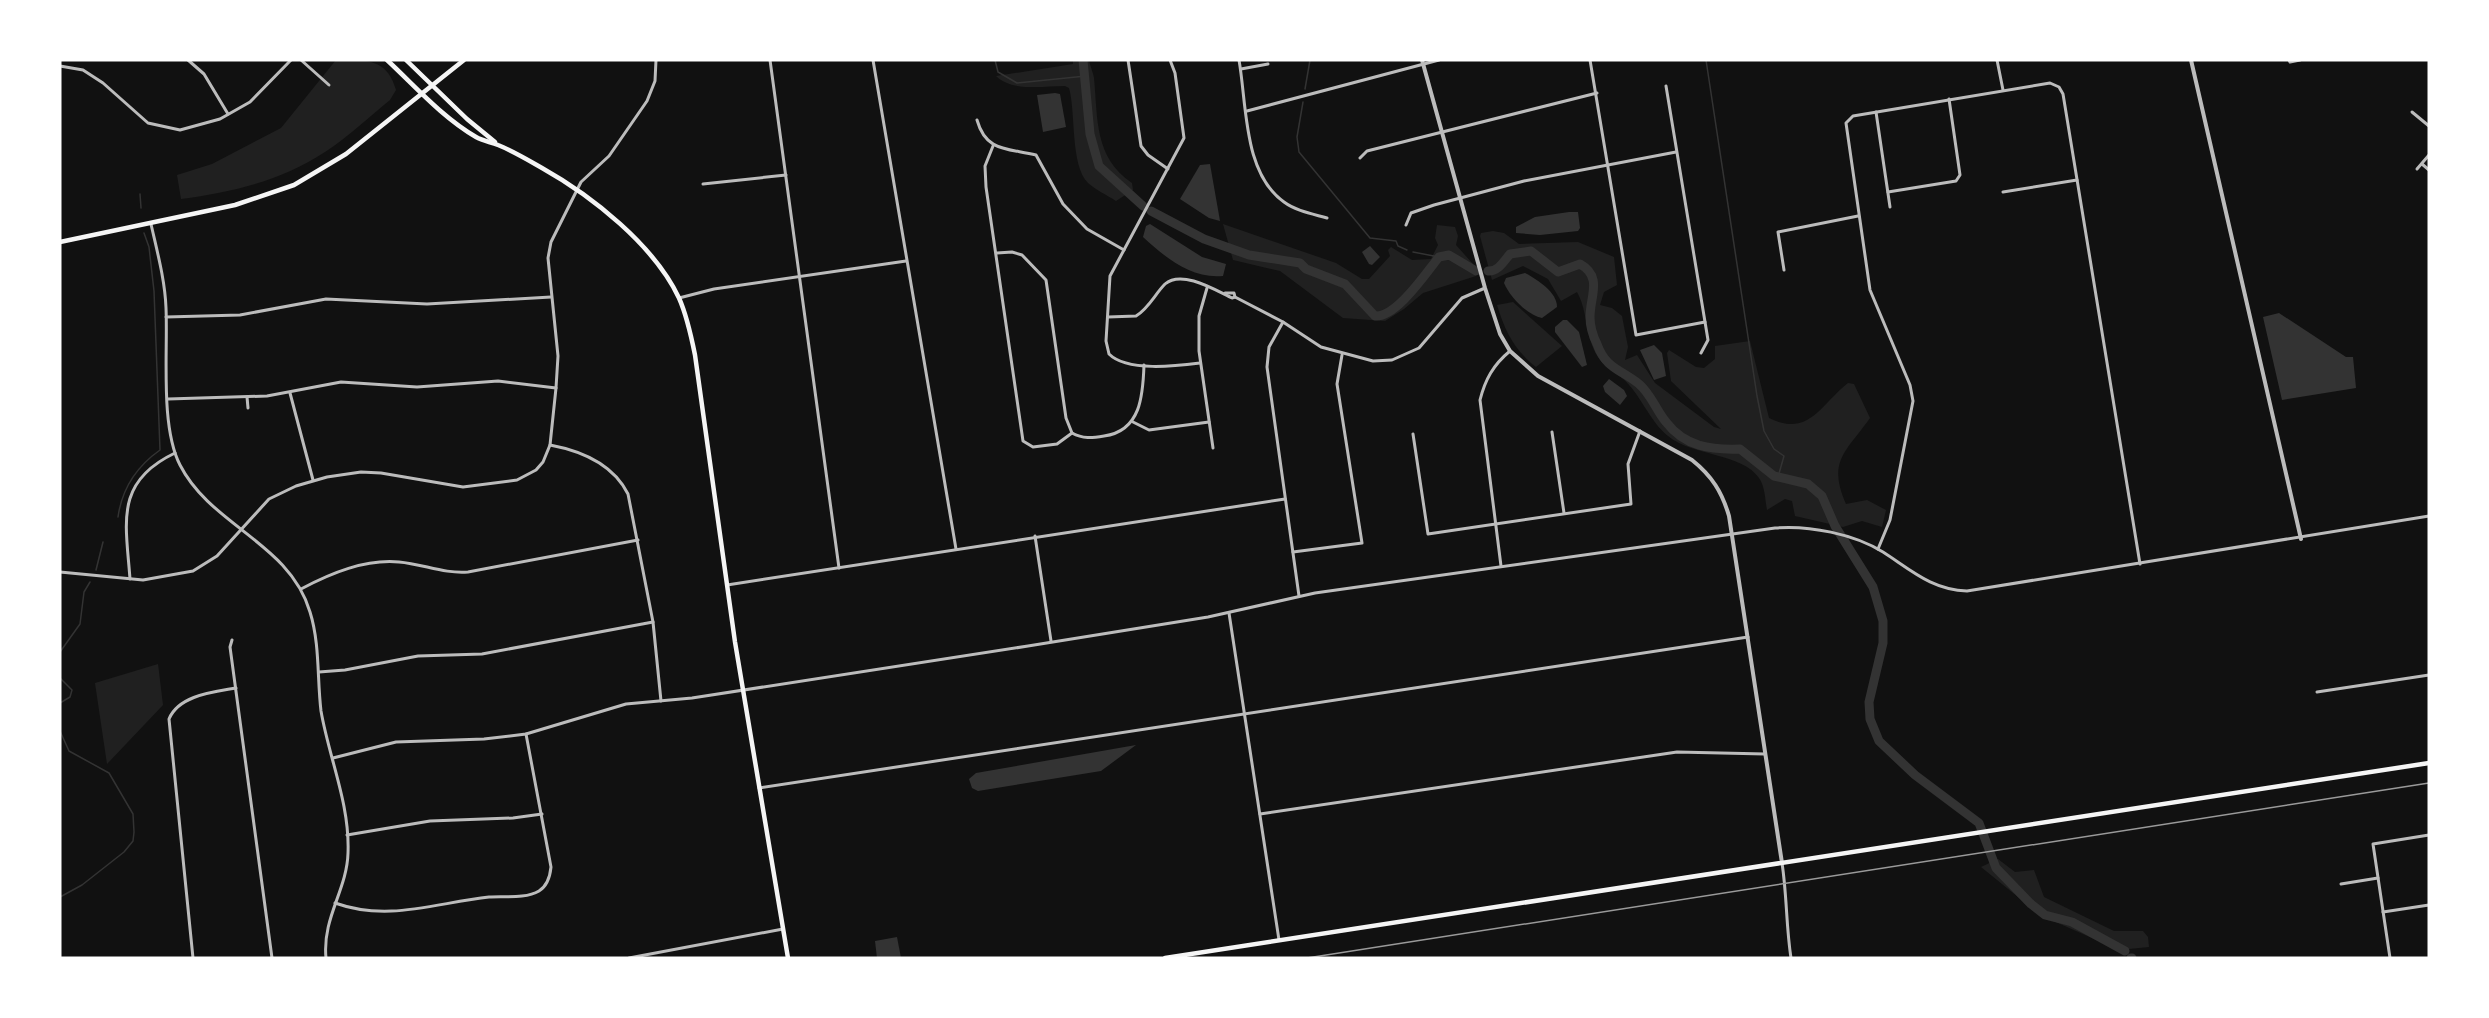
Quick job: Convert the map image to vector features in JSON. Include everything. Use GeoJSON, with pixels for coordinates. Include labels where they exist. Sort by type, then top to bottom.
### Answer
{"type":"FeatureCollection","features":[{"type":"Feature","properties":{"kind":"main road"},"geometry":{"type":"LineString","coordinates":[[387,60],[449,118],[474,136],[497,144],[578,189],[644,248],[667,276],[679,298],[688,322],[695,355],[742,688],[788,958]]}},
{"type":"Feature","properties":{"kind":"main road"},"geometry":{"type":"LineString","coordinates":[[406,60],[497,144]]}},
{"type":"Feature","properties":{"kind":"main road"},"geometry":{"type":"LineString","coordinates":[[60,243],[235,205],[294,185],[346,154],[464,60]]}},
{"type":"Feature","properties":{"kind":"main road"},"geometry":{"type":"LineString","coordinates":[[1165,958],[2429,763]]}},
{"type":"Feature","properties":{"kind":"street"},"geometry":{"type":"LineString","coordinates":[[188,60],[204,75],[228,114]]}},
{"type":"Feature","properties":{"kind":"street"},"geometry":{"type":"LineString","coordinates":[[60,66],[83,70],[148,123],[167,128],[191,128],[228,114],[264,91],[291,60]]}},
{"type":"Feature","properties":{"kind":"street"},"geometry":{"type":"LineString","coordinates":[[301,60],[329,85]]}},
{"type":"Feature","properties":{"kind":"street"},"geometry":{"type":"LineString","coordinates":[[60,572],[130,580],[167,578],[194,571],[217,556],[269,499],[313,480],[342,474],[371,473],[453,487],[484,485],[532,474],[543,462],[550,445],[556,387],[558,356],[550,297],[548,258],[551,242],[581,182],[609,156],[647,101],[653,89],[656,60]]}},
{"type":"Feature","properties":{"kind":"street"},"geometry":{"type":"LineString","coordinates":[[770,60],[839,568]]}},
{"type":"Feature","properties":{"kind":"street"},"geometry":{"type":"LineString","coordinates":[[873,60],[956,550]]}},
{"type":"Feature","properties":{"kind":"street"},"geometry":{"type":"LineString","coordinates":[[1128,60],[1139,142],[1145,153],[1168,169]]}},
{"type":"Feature","properties":{"kind":"street"},"geometry":{"type":"LineString","coordinates":[[1170,60],[1175,73],[1184,138],[1109,281],[1106,341],[1109,354],[1121,362],[1144,365],[1200,363]]}},
{"type":"Feature","properties":{"kind":"street"},"geometry":{"type":"LineString","coordinates":[[1239,60],[1256,169],[1266,186],[1284,202],[1328,218]]}},
{"type":"Feature","properties":{"kind":"street"},"geometry":{"type":"LineString","coordinates":[[1247,111],[1422,62],[1439,60]]}},
{"type":"Feature","properties":{"kind":"street"},"geometry":{"type":"LineString","coordinates":[[1590,60],[1636,335],[1705,322]]}},
{"type":"Feature","properties":{"kind":"street"},"geometry":{"type":"LineString","coordinates":[[1997,60],[2003,90]]}},
{"type":"Feature","properties":{"kind":"street"},"geometry":{"type":"LineString","coordinates":[[2191,60],[2301,539]]}},
{"type":"Feature","properties":{"kind":"street"},"geometry":{"type":"LineString","coordinates":[[2289,61],[2300,60]]}},
{"type":"Feature","properties":{"kind":"street"},"geometry":{"type":"LineString","coordinates":[[1422,62],[1485,288],[1500,334],[1510,351],[1538,376],[1692,460],[1713,479],[1724,500],[1732,534],[1788,901],[1787,928],[1791,958]]}},
{"type":"Feature","properties":{"kind":"street"},"geometry":{"type":"LineString","coordinates":[[1240,69],[1268,64]]}},
{"type":"Feature","properties":{"kind":"street"},"geometry":{"type":"LineString","coordinates":[[1878,549],[1890,520],[1913,401],[1910,386],[1870,290],[1845,127],[1847,119],[1948,99],[2054,84],[2063,94],[2140,564]]}},
{"type":"Feature","properties":{"kind":"street"},"geometry":{"type":"LineString","coordinates":[[1666,86],[1705,322],[1707,340],[1701,353]]}},
{"type":"Feature","properties":{"kind":"street"},"geometry":{"type":"LineString","coordinates":[[1360,158],[1367,151],[1597,93]]}},
{"type":"Feature","properties":{"kind":"street"},"geometry":{"type":"LineString","coordinates":[[1888,192],[1956,181],[1960,174],[1948,99]]}},
{"type":"Feature","properties":{"kind":"street"},"geometry":{"type":"LineString","coordinates":[[1876,112],[1890,207]]}},
{"type":"Feature","properties":{"kind":"street"},"geometry":{"type":"LineString","coordinates":[[2412,112],[2429,126]]}},
{"type":"Feature","properties":{"kind":"street"},"geometry":{"type":"LineString","coordinates":[[977,120],[981,133],[993,146],[1036,155],[1063,204],[1087,229],[1124,250]]}},
{"type":"Feature","properties":{"kind":"street"},"geometry":{"type":"LineString","coordinates":[[993,146],[985,166],[1023,441],[1033,447],[1054,445],[1072,433]]}},
{"type":"Feature","properties":{"kind":"street"},"geometry":{"type":"LineString","coordinates":[[1406,225],[1411,213],[1461,197],[1609,164],[1676,152]]}},
{"type":"Feature","properties":{"kind":"street"},"geometry":{"type":"LineString","coordinates":[[2417,169],[2429,155]]}},
{"type":"Feature","properties":{"kind":"street"},"geometry":{"type":"LineString","coordinates":[[2422,164],[2429,170]]}},
{"type":"Feature","properties":{"kind":"street"},"geometry":{"type":"LineString","coordinates":[[702,184],[786,175]]}},
{"type":"Feature","properties":{"kind":"street"},"geometry":{"type":"LineString","coordinates":[[2003,192],[2077,180]]}},
{"type":"Feature","properties":{"kind":"street"},"geometry":{"type":"LineString","coordinates":[[1784,270],[1778,232],[1858,216]]}},
{"type":"Feature","properties":{"kind":"street"},"geometry":{"type":"LineString","coordinates":[[151,224],[162,278],[166,317],[168,399],[175,453],[181,467],[201,494],[278,558],[301,589],[311,614],[322,712],[347,835],[347,864],[326,928],[326,958]]}},
{"type":"Feature","properties":{"kind":"street"},"geometry":{"type":"LineString","coordinates":[[997,253],[1012,252],[1022,255],[1046,280],[1065,418],[1072,433],[1088,438],[1113,435],[1125,430],[1133,422],[1142,395],[1144,365]]}},
{"type":"Feature","properties":{"kind":"street"},"geometry":{"type":"LineString","coordinates":[[679,298],[711,289],[906,261]]}},
{"type":"Feature","properties":{"kind":"street"},"geometry":{"type":"LineString","coordinates":[[1107,318],[1136,316],[1172,280],[1184,279],[1225,293],[1232,292],[1235,297],[1283,322],[1321,347],[1342,355],[1373,361],[1392,360],[1419,348],[1462,298],[1485,288]]}},
{"type":"Feature","properties":{"kind":"street"},"geometry":{"type":"LineString","coordinates":[[1207,288],[1198,316],[1200,363],[1213,448]]}},
{"type":"Feature","properties":{"kind":"street"},"geometry":{"type":"LineString","coordinates":[[166,317],[240,315],[326,299],[427,304],[550,297]]}},
{"type":"Feature","properties":{"kind":"street"},"geometry":{"type":"LineString","coordinates":[[1283,322],[1269,347],[1267,367],[1299,597]]}},
{"type":"Feature","properties":{"kind":"street"},"geometry":{"type":"LineString","coordinates":[[1501,566],[1480,400],[1486,379],[1500,359],[1510,351]]}},
{"type":"Feature","properties":{"kind":"street"},"geometry":{"type":"LineString","coordinates":[[1293,552],[1362,543],[1337,384],[1342,355]]}},
{"type":"Feature","properties":{"kind":"street"},"geometry":{"type":"LineString","coordinates":[[168,399],[247,397],[290,393],[341,382],[417,387],[498,381],[556,387]]}},
{"type":"Feature","properties":{"kind":"street"},"geometry":{"type":"LineString","coordinates":[[290,393],[313,480]]}},
{"type":"Feature","properties":{"kind":"street"},"geometry":{"type":"LineString","coordinates":[[247,397],[248,408]]}},
{"type":"Feature","properties":{"kind":"street"},"geometry":{"type":"LineString","coordinates":[[1133,422],[1149,430],[1209,422]]}},
{"type":"Feature","properties":{"kind":"street"},"geometry":{"type":"LineString","coordinates":[[1413,434],[1428,534],[1631,504],[1628,464],[1640,431]]}},
{"type":"Feature","properties":{"kind":"street"},"geometry":{"type":"LineString","coordinates":[[1552,432],[1564,513]]}},
{"type":"Feature","properties":{"kind":"street"},"geometry":{"type":"LineString","coordinates":[[550,445],[584,455],[613,472],[625,488],[631,503],[653,622],[661,701]]}},
{"type":"Feature","properties":{"kind":"street"},"geometry":{"type":"LineString","coordinates":[[130,580],[125,519],[128,499],[143,475],[175,453]]}},
{"type":"Feature","properties":{"kind":"street"},"geometry":{"type":"LineString","coordinates":[[727,585],[1285,498]]}},
{"type":"Feature","properties":{"kind":"street"},"geometry":{"type":"LineString","coordinates":[[333,758],[396,742],[484,739],[526,734],[616,706],[661,701],[1229,613],[1299,597],[1501,566],[1785,527],[1816,530],[1878,549],[1925,581],[1956,590],[1986,589],[2301,539],[2429,516]]}},
{"type":"Feature","properties":{"kind":"street"},"geometry":{"type":"LineString","coordinates":[[1035,536],[1051,641]]}},
{"type":"Feature","properties":{"kind":"street"},"geometry":{"type":"LineString","coordinates":[[301,589],[333,573],[371,563],[399,562],[444,572],[468,572],[638,540]]}},
{"type":"Feature","properties":{"kind":"street"},"geometry":{"type":"LineString","coordinates":[[1229,613],[1280,940]]}},
{"type":"Feature","properties":{"kind":"street"},"geometry":{"type":"LineString","coordinates":[[319,672],[345,670],[418,656],[482,654],[653,622]]}},
{"type":"Feature","properties":{"kind":"street"},"geometry":{"type":"LineString","coordinates":[[759,788],[1748,637]]}},
{"type":"Feature","properties":{"kind":"street"},"geometry":{"type":"LineString","coordinates":[[232,640],[230,647],[272,958]]}},
{"type":"Feature","properties":{"kind":"street"},"geometry":{"type":"LineString","coordinates":[[2317,692],[2429,675]]}},
{"type":"Feature","properties":{"kind":"street"},"geometry":{"type":"LineString","coordinates":[[193,958],[169,719],[176,708],[203,694],[236,688]]}},
{"type":"Feature","properties":{"kind":"street"},"geometry":{"type":"LineString","coordinates":[[335,903],[367,912],[396,913],[485,898],[533,894],[546,883],[550,874],[542,814],[526,734]]}},
{"type":"Feature","properties":{"kind":"street"},"geometry":{"type":"LineString","coordinates":[[1260,814],[1677,752],[1766,754]]}},
{"type":"Feature","properties":{"kind":"street"},"geometry":{"type":"LineString","coordinates":[[347,835],[440,820],[513,818],[542,814]]}},
{"type":"Feature","properties":{"kind":"street"},"geometry":{"type":"LineString","coordinates":[[2390,958],[2373,844],[2429,835]]}},
{"type":"Feature","properties":{"kind":"street"},"geometry":{"type":"LineString","coordinates":[[2341,884],[2378,878]]}},
{"type":"Feature","properties":{"kind":"street"},"geometry":{"type":"LineString","coordinates":[[2383,912],[2429,904]]}},
{"type":"Feature","properties":{"kind":"street"},"geometry":{"type":"LineString","coordinates":[[629,958],[783,928]]}},
{"type":"Feature","properties":{"kind":"shaded area"},"geometry":{"type":"Polygon","coordinates":[[[336,60],[365,61],[387,71],[396,90],[390,100],[334,146],[291,171],[238,189],[181,199],[177,175],[212,164],[281,128],[336,60]]]}},
{"type":"Feature","properties":{"kind":"shaded area"},"geometry":{"type":"Polygon","coordinates":[[[1073,60],[1089,60],[1094,78],[1098,122],[1104,149],[1120,173],[1132,183],[1133,190],[1116,201],[1091,186],[1082,175],[1076,151],[1069,88],[1065,86],[1019,86],[996,76],[1073,64],[1073,60]]]}},
{"type":"Feature","properties":{"kind":"shaded area"},"geometry":{"type":"Polygon","coordinates":[[[1060,94],[1066,127],[1043,132],[1037,95],[1060,94]]]}},
{"type":"Feature","properties":{"kind":"shaded area"},"geometry":{"type":"Polygon","coordinates":[[[1210,164],[1220,221],[1209,218],[1180,199],[1200,165],[1210,164]]]}},
{"type":"Feature","properties":{"kind":"shaded area"},"geometry":{"type":"Polygon","coordinates":[[[1578,212],[1580,228],[1578,231],[1540,235],[1516,233],[1516,227],[1535,217],[1578,212]]]}},
{"type":"Feature","properties":{"kind":"shaded area"},"geometry":{"type":"Polygon","coordinates":[[[1150,224],[1202,257],[1226,264],[1223,276],[1190,271],[1170,259],[1143,237],[1146,226],[1150,224]]]}},
{"type":"Feature","properties":{"kind":"shaded area"},"geometry":{"type":"Polygon","coordinates":[[[1223,224],[1336,263],[1362,279],[1369,279],[1390,256],[1388,250],[1391,247],[1412,260],[1431,259],[1438,245],[1435,238],[1437,225],[1455,227],[1458,236],[1456,245],[1473,264],[1476,276],[1423,293],[1385,321],[1343,318],[1280,271],[1233,260],[1223,224]]]}},
{"type":"Feature","properties":{"kind":"shaded area"},"geometry":{"type":"Polygon","coordinates":[[[1493,231],[1504,233],[1519,244],[1578,242],[1614,257],[1617,285],[1604,292],[1600,305],[1612,308],[1622,316],[1628,347],[1625,360],[1637,355],[1655,383],[1714,427],[1721,429],[1671,381],[1667,353],[1669,350],[1696,367],[1704,368],[1715,359],[1715,346],[1750,341],[1769,418],[1783,423],[1794,424],[1804,421],[1822,409],[1848,383],[1854,384],[1870,418],[1842,458],[1838,477],[1846,504],[1867,500],[1886,510],[1882,527],[1862,521],[1843,527],[1795,516],[1792,501],[1785,499],[1767,510],[1762,485],[1751,470],[1729,459],[1678,443],[1668,436],[1655,423],[1629,384],[1598,357],[1577,292],[1561,301],[1548,279],[1523,266],[1492,280],[1480,236],[1481,233],[1493,231]]]}},
{"type":"Feature","properties":{"kind":"shaded area"},"geometry":{"type":"Polygon","coordinates":[[[1370,246],[1380,257],[1372,265],[1362,252],[1370,246]]]}},
{"type":"Feature","properties":{"kind":"shaded area"},"geometry":{"type":"Polygon","coordinates":[[[1525,273],[1546,287],[1554,296],[1557,307],[1542,318],[1520,305],[1504,283],[1506,278],[1525,273]]]}},
{"type":"Feature","properties":{"kind":"shaded area"},"geometry":{"type":"Polygon","coordinates":[[[1513,302],[1562,346],[1536,367],[1516,347],[1507,332],[1497,305],[1513,302]]]}},
{"type":"Feature","properties":{"kind":"shaded area"},"geometry":{"type":"Polygon","coordinates":[[[2279,313],[2346,357],[2353,357],[2356,388],[2282,400],[2263,317],[2279,313]]]}},
{"type":"Feature","properties":{"kind":"shaded area"},"geometry":{"type":"Polygon","coordinates":[[[1563,320],[1567,320],[1579,332],[1587,365],[1582,367],[1555,332],[1555,327],[1563,320]]]}},
{"type":"Feature","properties":{"kind":"shaded area"},"geometry":{"type":"Polygon","coordinates":[[[1654,345],[1662,353],[1666,376],[1654,380],[1640,350],[1654,345]]]}},
{"type":"Feature","properties":{"kind":"shaded area"},"geometry":{"type":"Polygon","coordinates":[[[1609,379],[1624,390],[1627,396],[1620,405],[1605,392],[1603,386],[1609,379]]]}},
{"type":"Feature","properties":{"kind":"shaded area"},"geometry":{"type":"Polygon","coordinates":[[[158,664],[163,705],[107,764],[95,683],[158,664]]]}},
{"type":"Feature","properties":{"kind":"shaded area"},"geometry":{"type":"Polygon","coordinates":[[[1136,745],[1101,771],[978,791],[972,788],[969,779],[976,773],[1136,745]]]}},
{"type":"Feature","properties":{"kind":"shaded area"},"geometry":{"type":"Polygon","coordinates":[[[1998,859],[2015,872],[2034,870],[2044,897],[2114,931],[2143,931],[2148,937],[2149,947],[2119,950],[2040,915],[1981,867],[1998,859]]]}},
{"type":"Feature","properties":{"kind":"shaded area"},"geometry":{"type":"Polygon","coordinates":[[[897,937],[901,958],[877,958],[875,941],[897,937]]]}},
{"type":"Feature","properties":{"kind":"waterway"},"geometry":{"type":"LineString","coordinates":[[995,60],[998,72],[1017,83],[1086,76]]}},
{"type":"Feature","properties":{"kind":"waterway"},"geometry":{"type":"LineString","coordinates":[[1083,60],[1090,134],[1099,166],[1143,206]]}},
{"type":"Feature","properties":{"kind":"waterway"},"geometry":{"type":"LineString","coordinates":[[1305,89],[1310,60]]}},
{"type":"Feature","properties":{"kind":"waterway"},"geometry":{"type":"LineString","coordinates":[[1706,60],[1757,396],[1764,431],[1774,449],[1784,456],[1778,477]]}},
{"type":"Feature","properties":{"kind":"waterway"},"geometry":{"type":"LineString","coordinates":[[1303,102],[1297,137],[1299,152],[1370,238],[1396,241],[1398,246],[1407,250]]}},
{"type":"Feature","properties":{"kind":"waterway"},"geometry":{"type":"LineString","coordinates":[[140,194],[141,208]]}},
{"type":"Feature","properties":{"kind":"waterway"},"geometry":{"type":"LineString","coordinates":[[1151,211],[1204,239],[1249,255],[1300,263],[1306,269],[1345,284],[1375,316],[1383,315],[1401,302],[1439,257],[1449,255],[1476,271]]}},
{"type":"Feature","properties":{"kind":"waterway"},"geometry":{"type":"LineString","coordinates":[[118,517],[123,497],[137,471],[160,450],[154,291],[149,247],[144,233]]}},
{"type":"Feature","properties":{"kind":"waterway"},"geometry":{"type":"LineString","coordinates":[[1488,271],[1498,268],[1510,254],[1531,251],[1558,272],[1580,264],[1587,269],[1593,281],[1590,320],[1601,352],[1609,364],[1643,388],[1673,430],[1690,442],[1699,445],[1719,449],[1740,449],[1774,476],[1808,484],[1822,496],[1835,526],[1873,587],[1883,621],[1883,643],[1869,702],[1870,719],[1879,741],[1915,775],[1979,823],[1996,868],[2031,904],[2045,915],[2072,922],[2125,951]]}},
{"type":"Feature","properties":{"kind":"waterway"},"geometry":{"type":"LineString","coordinates":[[1413,252],[1439,257]]}},
{"type":"Feature","properties":{"kind":"waterway"},"geometry":{"type":"LineString","coordinates":[[96,570],[103,542]]}},
{"type":"Feature","properties":{"kind":"waterway"},"geometry":{"type":"LineString","coordinates":[[60,652],[80,624],[84,592],[90,582]]}},
{"type":"Feature","properties":{"kind":"waterway"},"geometry":{"type":"LineString","coordinates":[[60,678],[72,690],[70,697],[60,703]]}},
{"type":"Feature","properties":{"kind":"waterway"},"geometry":{"type":"LineString","coordinates":[[60,731],[69,751],[109,773],[133,814],[134,832],[133,841],[124,852],[82,885],[60,897]]}},
{"type":"Feature","properties":{"kind":"railway"},"geometry":{"type":"LineString","coordinates":[[1307,958],[2429,783]]}}]}
